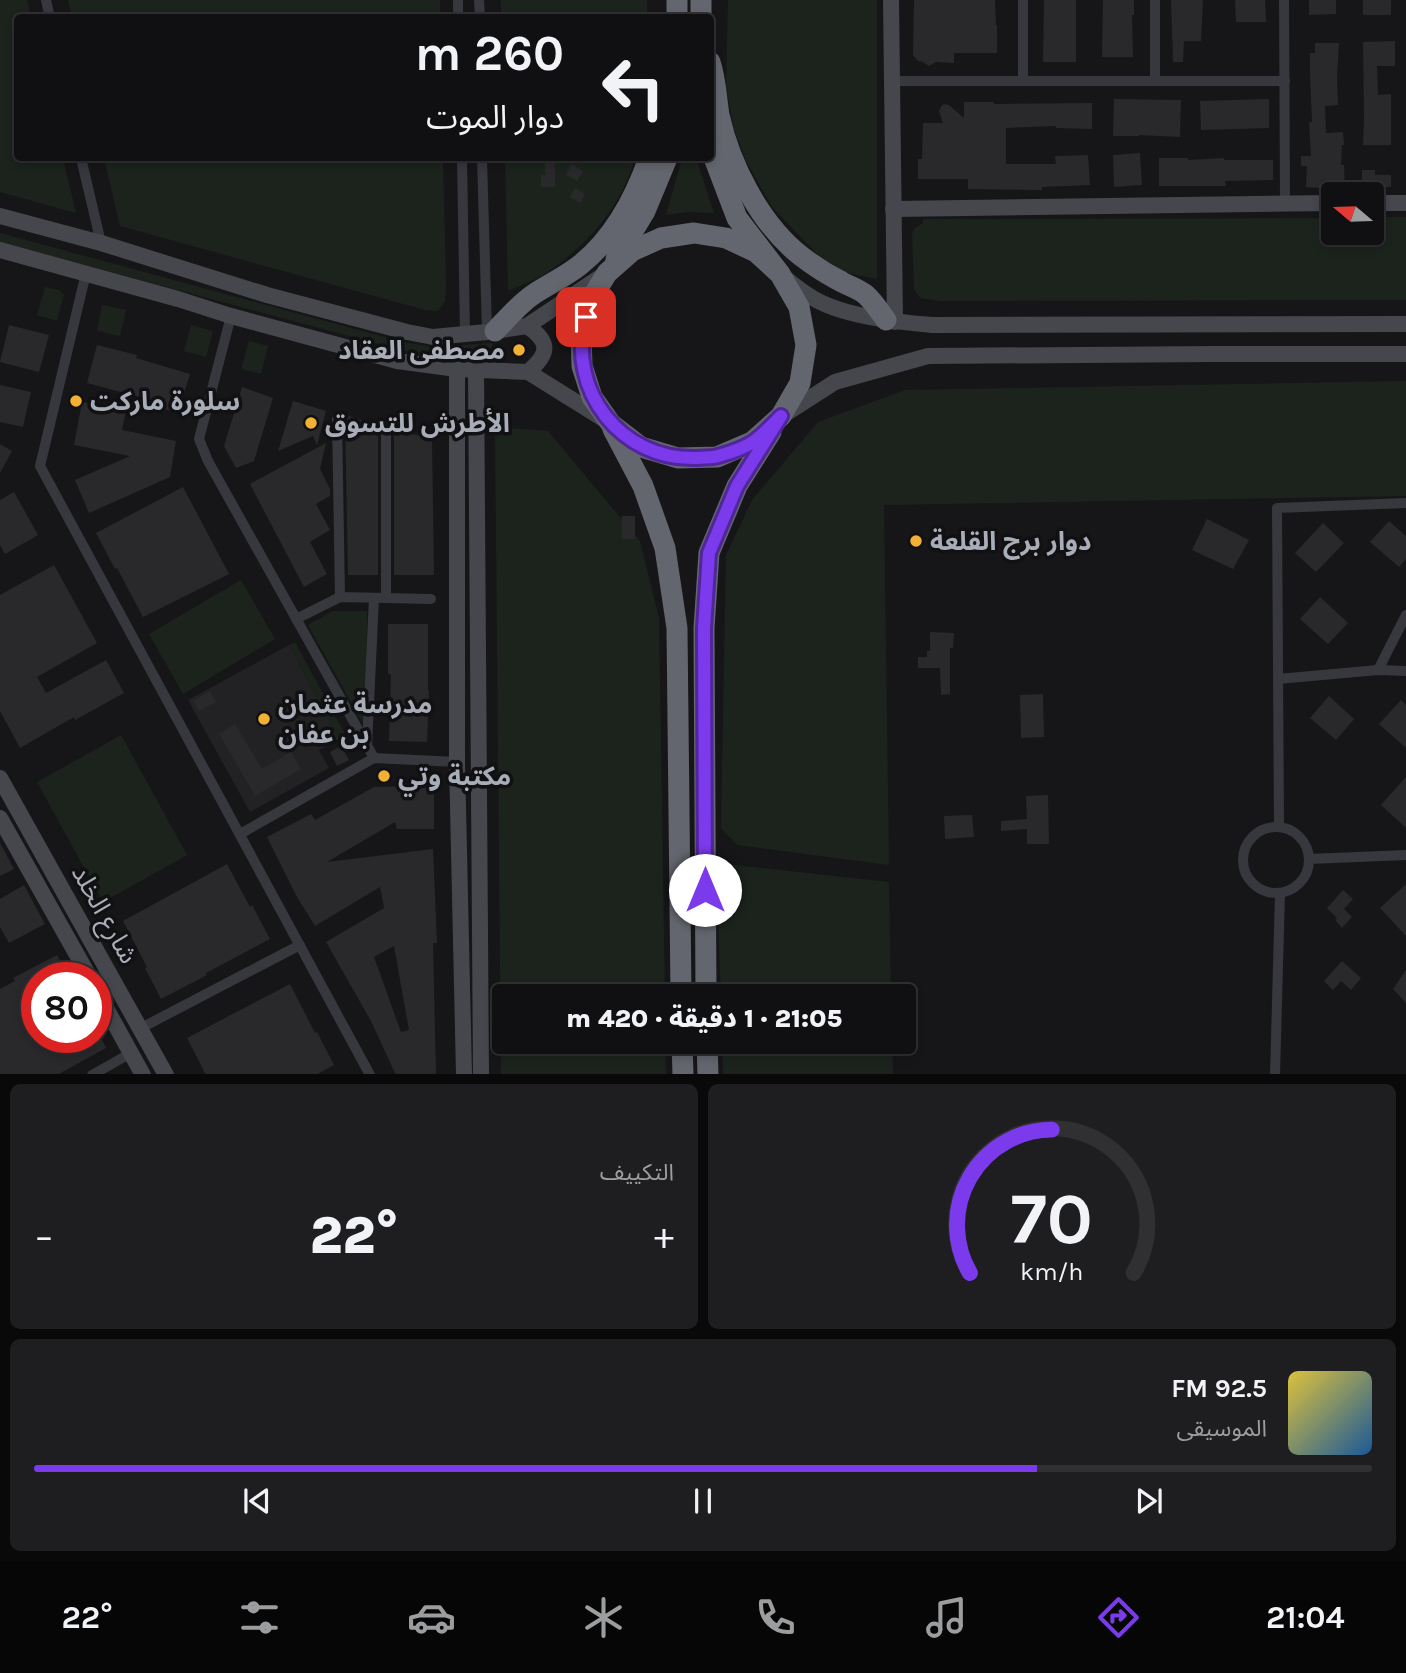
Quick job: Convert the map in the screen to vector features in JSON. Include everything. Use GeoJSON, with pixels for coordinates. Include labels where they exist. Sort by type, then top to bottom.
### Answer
{"type":"FeatureCollection","features":[{"type":"Feature","properties":{"kind":"highway"},"geometry":{"type":"LineString","coordinates":[[714,72],[725,140],[740,176],[776,232],[800,255],[828,275],[865,294],[890,321]]}},
{"type":"Feature","properties":{"kind":"highway"},"geometry":{"type":"LineString","coordinates":[[706,984],[704,628],[709,553],[737,486],[800,383],[806,345],[799,307],[780,274],[737,218],[714,158]]}},
{"type":"Feature","properties":{"kind":"highway"},"geometry":{"type":"LineString","coordinates":[[491,332],[533,294],[582,264],[611,233],[630,203],[648,161]]}},
{"type":"Feature","properties":{"kind":"highway"},"geometry":{"type":"LineString","coordinates":[[666,161],[645,211],[590,301],[581,333],[582,366],[592,397],[611,424],[643,486],[665,548],[677,628],[681,984]]}},
{"type":"Feature","properties":{"kind":"highway"},"geometry":{"type":"LineString","coordinates":[[607,273],[632,251],[651,242],[694,233],[726,238],[756,252],[780,274]]}},
{"type":"Feature","properties":{"kind":"highway"},"geometry":{"type":"LineString","coordinates":[[611,424],[641,447],[678,458],[717,457],[752,442],[781,416]]}},
{"type":"Feature","properties":{"kind":"highway"},"geometry":{"type":"LineString","coordinates":[[682,1054],[683,1074]]}},
{"type":"Feature","properties":{"kind":"highway"},"geometry":{"type":"LineString","coordinates":[[707,1054],[708,1074]]}},
{"type":"Feature","properties":{"kind":"street"},"geometry":{"type":"LineString","coordinates":[[890,321],[893,209],[891,0]]}},
{"type":"Feature","properties":{"kind":"street"},"geometry":{"type":"LineString","coordinates":[[1023,0],[1023,81]]}},
{"type":"Feature","properties":{"kind":"street"},"geometry":{"type":"LineString","coordinates":[[1155,0],[1155,81]]}},
{"type":"Feature","properties":{"kind":"street"},"geometry":{"type":"LineString","coordinates":[[1284,0],[1285,203]]}},
{"type":"Feature","properties":{"kind":"street"},"geometry":{"type":"LineString","coordinates":[[892,81],[1285,81]]}},
{"type":"Feature","properties":{"kind":"street"},"geometry":{"type":"LineString","coordinates":[[82,161],[101,243]]}},
{"type":"Feature","properties":{"kind":"street"},"geometry":{"type":"LineString","coordinates":[[461,161],[466,334]]}},
{"type":"Feature","properties":{"kind":"street"},"geometry":{"type":"LineString","coordinates":[[482,161],[491,332]]}},
{"type":"Feature","properties":{"kind":"street"},"geometry":{"type":"LineString","coordinates":[[893,209],[1321,203]]}},
{"type":"Feature","properties":{"kind":"street"},"geometry":{"type":"LineString","coordinates":[[1384,203],[1406,203]]}},
{"type":"Feature","properties":{"kind":"street"},"geometry":{"type":"LineString","coordinates":[[0,216],[101,243],[267,295],[433,337],[527,326],[607,273]]}},
{"type":"Feature","properties":{"kind":"street"},"geometry":{"type":"LineString","coordinates":[[0,250],[397,360],[457,369],[528,372],[611,424]]}},
{"type":"Feature","properties":{"kind":"street"},"geometry":{"type":"LineString","coordinates":[[86,273],[40,466],[370,1074]]}},
{"type":"Feature","properties":{"kind":"street"},"geometry":{"type":"LineString","coordinates":[[780,274],[810,297],[856,314],[932,326],[1406,324]]}},
{"type":"Feature","properties":{"kind":"street"},"geometry":{"type":"LineString","coordinates":[[257,323],[267,295]]}},
{"type":"Feature","properties":{"kind":"street"},"geometry":{"type":"LineString","coordinates":[[231,316],[199,439],[208,461],[374,758]]}},
{"type":"Feature","properties":{"kind":"street"},"geometry":{"type":"LineString","coordinates":[[1168,325],[1177,330],[1180,340],[1177,350],[1169,355]]}},
{"type":"Feature","properties":{"kind":"street"},"geometry":{"type":"LineString","coordinates":[[1214,325],[1207,331],[1205,340],[1208,349],[1214,354]]}},
{"type":"Feature","properties":{"kind":"street"},"geometry":{"type":"LineString","coordinates":[[527,326],[540,334],[544,342],[544,352],[539,363],[528,372]]}},
{"type":"Feature","properties":{"kind":"street"},"geometry":{"type":"LineString","coordinates":[[781,416],[835,382],[928,356],[1406,355]]}},
{"type":"Feature","properties":{"kind":"street"},"geometry":{"type":"LineString","coordinates":[[457,369],[457,762],[464,1074]]}},
{"type":"Feature","properties":{"kind":"street"},"geometry":{"type":"LineString","coordinates":[[476,370],[481,1074]]}},
{"type":"Feature","properties":{"kind":"street"},"geometry":{"type":"LineString","coordinates":[[337,419],[340,597]]}},
{"type":"Feature","properties":{"kind":"street"},"geometry":{"type":"LineString","coordinates":[[368,746],[380,598],[386,430]]}},
{"type":"Feature","properties":{"kind":"street"},"geometry":{"type":"LineString","coordinates":[[1279,827],[1277,508],[1406,503]]}},
{"type":"Feature","properties":{"kind":"street"},"geometry":{"type":"LineString","coordinates":[[296,618],[340,597],[431,599]]}},
{"type":"Feature","properties":{"kind":"street"},"geometry":{"type":"LineString","coordinates":[[1378,670],[1406,615]]}},
{"type":"Feature","properties":{"kind":"street"},"geometry":{"type":"LineString","coordinates":[[1278,679],[1378,670],[1406,671]]}},
{"type":"Feature","properties":{"kind":"street"},"geometry":{"type":"LineString","coordinates":[[240,834],[374,758],[457,762]]}},
{"type":"Feature","properties":{"kind":"street","name":"شارع الخلد"},"geometry":{"type":"LineString","coordinates":[[1,782],[166,1074]]}},
{"type":"Feature","properties":{"kind":"street"},"geometry":{"type":"LineString","coordinates":[[0,818],[81,962]]}},
{"type":"Feature","properties":{"kind":"street"},"geometry":{"type":"LineString","coordinates":[[1279,827],[1298,835],[1305,844],[1309,859],[1306,875],[1299,884],[1280,892],[1259,888],[1245,871],[1245,849],[1258,832],[1268,828],[1279,827]]}},
{"type":"Feature","properties":{"kind":"street"},"geometry":{"type":"LineString","coordinates":[[1309,859],[1406,855]]}},
{"type":"Feature","properties":{"kind":"street"},"geometry":{"type":"LineString","coordinates":[[1275,1074],[1280,892]]}},
{"type":"Feature","properties":{"kind":"street"},"geometry":{"type":"LineString","coordinates":[[141,1028],[300,945]]}},
{"type":"Feature","properties":{"kind":"street"},"geometry":{"type":"LineString","coordinates":[[112,1019],[143,1074]]}},
{"type":"Feature","properties":{"kind":"street"},"geometry":{"type":"LineString","coordinates":[[92,1074],[131,1053]]}},
{"type":"Feature","properties":{"kind":"shaded area"},"geometry":{"type":"Polygon","coordinates":[[[0,0],[27,0],[30,14],[14,14],[14,161],[64,161],[76,213],[0,192],[0,0]]]}},
{"type":"Feature","properties":{"kind":"shaded area"},"geometry":{"type":"Polygon","coordinates":[[[68,0],[440,0],[440,14],[71,14],[68,0]]]}},
{"type":"Feature","properties":{"kind":"shaded area"},"geometry":{"type":"Polygon","coordinates":[[[501,0],[647,0],[647,14],[501,14],[501,0]]]}},
{"type":"Feature","properties":{"kind":"shaded area"},"geometry":{"type":"Polygon","coordinates":[[[728,0],[877,0],[877,279],[846,273],[818,255],[772,207],[746,161],[734,129],[726,87],[728,0]]]}},
{"type":"Feature","properties":{"kind":"shaded area"},"geometry":{"type":"Polygon","coordinates":[[[105,161],[443,161],[445,301],[438,311],[425,310],[120,226],[105,161]]]}},
{"type":"Feature","properties":{"kind":"shaded area"},"geometry":{"type":"Polygon","coordinates":[[[505,161],[634,161],[622,192],[590,236],[548,272],[508,291],[505,161]]]}},
{"type":"Feature","properties":{"kind":"shaded area"},"geometry":{"type":"Polygon","coordinates":[[[681,161],[697,161],[714,213],[666,215],[681,161]]]}},
{"type":"Feature","properties":{"kind":"shaded area"},"geometry":{"type":"Polygon","coordinates":[[[1384,217],[1406,217],[1406,300],[940,301],[920,298],[914,289],[912,233],[923,223],[923,219],[1321,218],[1321,245],[1384,245],[1384,217]]]}},
{"type":"Feature","properties":{"kind":"shaded area"},"geometry":{"type":"Polygon","coordinates":[[[0,233],[403,342],[432,347],[492,343],[493,353],[432,356],[401,350],[0,242],[0,233]]]}},
{"type":"Feature","properties":{"kind":"shaded area"},"geometry":{"type":"Polygon","coordinates":[[[45,287],[59,290],[64,295],[57,321],[37,315],[45,287]]]}},
{"type":"Feature","properties":{"kind":"shaded area"},"geometry":{"type":"Polygon","coordinates":[[[102,305],[126,310],[120,336],[97,331],[102,305]]]}},
{"type":"Feature","properties":{"kind":"shaded area"},"geometry":{"type":"Polygon","coordinates":[[[191,325],[213,331],[206,357],[184,351],[191,325]]]}},
{"type":"Feature","properties":{"kind":"shaded area"},"geometry":{"type":"Polygon","coordinates":[[[249,341],[268,346],[261,374],[241,369],[249,341]]]}},
{"type":"Feature","properties":{"kind":"shaded area"},"geometry":{"type":"Polygon","coordinates":[[[1406,381],[1406,496],[884,505],[889,865],[737,845],[721,828],[726,555],[752,500],[818,422],[905,390],[1406,381]]]}},
{"type":"Feature","properties":{"kind":"shaded area"},"geometry":{"type":"Polygon","coordinates":[[[495,427],[548,431],[640,541],[659,618],[665,984],[500,984],[495,427]]]}},
{"type":"Feature","properties":{"kind":"shaded area"},"geometry":{"type":"Polygon","coordinates":[[[241,580],[275,639],[183,694],[149,634],[241,580]]]}},
{"type":"Feature","properties":{"kind":"shaded area"},"geometry":{"type":"Polygon","coordinates":[[[333,611],[367,611],[366,729],[308,625],[333,611]]]}},
{"type":"Feature","properties":{"kind":"shaded area"},"geometry":{"type":"Polygon","coordinates":[[[295,642],[347,738],[339,739],[289,645],[295,642]]]}},
{"type":"Feature","properties":{"kind":"shaded area","name":"مدرسة عثمان بن عفان"},"geometry":{"type":"Polygon","coordinates":[[[289,645],[339,739],[319,750],[329,768],[250,812],[188,700],[289,645]]]}},
{"type":"Feature","properties":{"kind":"shaded area"},"geometry":{"type":"Polygon","coordinates":[[[121,735],[187,855],[103,902],[37,782],[121,735]]]}},
{"type":"Feature","properties":{"kind":"shaded area"},"geometry":{"type":"Polygon","coordinates":[[[726,864],[889,882],[891,984],[721,984],[717,891],[726,864]]]}},
{"type":"Feature","properties":{"kind":"shaded area"},"geometry":{"type":"Polygon","coordinates":[[[501,1054],[665,1054],[666,1074],[501,1074],[501,1054]]]}},
{"type":"Feature","properties":{"kind":"shaded area"},"geometry":{"type":"Polygon","coordinates":[[[722,1054],[892,1054],[893,1074],[723,1074],[722,1054]]]}},
{"type":"Feature","properties":{"kind":"building"},"geometry":{"type":"Polygon","coordinates":[[[914,0],[995,0],[997,53],[954,53],[954,63],[936,62],[929,66],[918,61],[913,55],[914,0]]]}},
{"type":"Feature","properties":{"kind":"building"},"geometry":{"type":"Polygon","coordinates":[[[1044,0],[1076,0],[1076,62],[1043,62],[1044,0]]]}},
{"type":"Feature","properties":{"kind":"building"},"geometry":{"type":"Polygon","coordinates":[[[1103,0],[1134,0],[1133,57],[1102,57],[1103,0]]]}},
{"type":"Feature","properties":{"kind":"building"},"geometry":{"type":"Polygon","coordinates":[[[1171,0],[1203,0],[1201,41],[1184,41],[1183,62],[1173,62],[1171,0]]]}},
{"type":"Feature","properties":{"kind":"building"},"geometry":{"type":"Polygon","coordinates":[[[1235,0],[1265,0],[1266,22],[1236,22],[1235,0]]]}},
{"type":"Feature","properties":{"kind":"building"},"geometry":{"type":"Polygon","coordinates":[[[1309,0],[1336,0],[1336,14],[1309,15],[1309,0]]]}},
{"type":"Feature","properties":{"kind":"building"},"geometry":{"type":"Polygon","coordinates":[[[1363,0],[1391,0],[1391,15],[1363,15],[1363,0]]]}},
{"type":"Feature","properties":{"kind":"building"},"geometry":{"type":"Polygon","coordinates":[[[1395,41],[1395,66],[1377,66],[1378,95],[1391,94],[1391,145],[1363,145],[1363,42],[1395,41]]]}},
{"type":"Feature","properties":{"kind":"building"},"geometry":{"type":"Polygon","coordinates":[[[1315,43],[1339,43],[1338,105],[1325,106],[1326,133],[1343,132],[1341,165],[1344,165],[1345,182],[1321,182],[1321,188],[1306,187],[1307,166],[1301,166],[1301,156],[1311,156],[1310,53],[1315,53],[1315,43]]]}},
{"type":"Feature","properties":{"kind":"building"},"geometry":{"type":"Polygon","coordinates":[[[1114,99],[1181,100],[1180,137],[1113,136],[1114,99]]]}},
{"type":"Feature","properties":{"kind":"building"},"geometry":{"type":"Polygon","coordinates":[[[1269,99],[1269,128],[1201,130],[1200,101],[1269,99]]]}},
{"type":"Feature","properties":{"kind":"building"},"geometry":{"type":"Polygon","coordinates":[[[964,102],[1092,103],[1092,129],[1056,126],[1006,128],[1006,164],[1056,164],[1055,156],[1088,155],[1090,185],[1042,187],[1042,190],[968,189],[968,179],[918,179],[918,159],[922,159],[923,123],[943,123],[939,111],[945,104],[964,118],[964,102]]]}},
{"type":"Feature","properties":{"kind":"building"},"geometry":{"type":"Polygon","coordinates":[[[1140,153],[1142,185],[1114,187],[1113,155],[1140,153]]]}},
{"type":"Feature","properties":{"kind":"building"},"geometry":{"type":"Polygon","coordinates":[[[1159,158],[1273,160],[1273,180],[1225,181],[1226,186],[1159,186],[1159,158]]]}},
{"type":"Feature","properties":{"kind":"building"},"geometry":{"type":"Polygon","coordinates":[[[545,161],[555,161],[555,187],[541,187],[541,175],[545,175],[545,161]]]}},
{"type":"Feature","properties":{"kind":"building"},"geometry":{"type":"Polygon","coordinates":[[[571,164],[583,171],[577,181],[566,175],[571,164]]]}},
{"type":"Feature","properties":{"kind":"building"},"geometry":{"type":"Polygon","coordinates":[[[1362,170],[1375,170],[1375,175],[1391,175],[1391,187],[1384,187],[1384,182],[1362,182],[1362,170]]]}},
{"type":"Feature","properties":{"kind":"building"},"geometry":{"type":"Polygon","coordinates":[[[575,188],[585,194],[580,203],[570,197],[575,188]]]}},
{"type":"Feature","properties":{"kind":"building"},"geometry":{"type":"Polygon","coordinates":[[[9,325],[49,335],[39,372],[0,362],[9,325]]]}},
{"type":"Feature","properties":{"kind":"building"},"geometry":{"type":"Polygon","coordinates":[[[97,345],[137,355],[136,358],[190,374],[178,413],[153,406],[154,401],[87,383],[97,345]]]}},
{"type":"Feature","properties":{"kind":"building"},"geometry":{"type":"Polygon","coordinates":[[[0,385],[31,392],[23,427],[0,422],[0,385]]]}},
{"type":"Feature","properties":{"kind":"building"},"geometry":{"type":"Polygon","coordinates":[[[242,387],[273,398],[254,461],[236,468],[224,446],[242,387]]]}},
{"type":"Feature","properties":{"kind":"building"},"geometry":{"type":"Polygon","coordinates":[[[293,401],[326,411],[317,445],[313,436],[278,451],[293,401]]]}},
{"type":"Feature","properties":{"kind":"building"},"geometry":{"type":"Polygon","coordinates":[[[82,402],[126,410],[122,430],[176,441],[170,477],[89,513],[75,480],[130,456],[74,445],[82,402]]]}},
{"type":"Feature","properties":{"kind":"building"},"geometry":{"type":"Polygon","coordinates":[[[343,414],[380,426],[378,575],[348,575],[343,414]]]}},
{"type":"Feature","properties":{"kind":"building"},"geometry":{"type":"Polygon","coordinates":[[[394,429],[432,439],[434,575],[394,575],[394,429]]]}},
{"type":"Feature","properties":{"kind":"building"},"geometry":{"type":"Polygon","coordinates":[[[326,443],[320,469],[330,489],[330,496],[316,504],[330,530],[310,542],[327,574],[304,587],[250,484],[326,443]]]}},
{"type":"Feature","properties":{"kind":"building"},"geometry":{"type":"Polygon","coordinates":[[[0,444],[12,451],[0,473],[0,444]]]}},
{"type":"Feature","properties":{"kind":"building"},"geometry":{"type":"Polygon","coordinates":[[[183,487],[229,574],[143,617],[96,533],[183,487]]]}},
{"type":"Feature","properties":{"kind":"building"},"geometry":{"type":"Polygon","coordinates":[[[14,492],[38,535],[5,554],[0,545],[0,500],[14,492]]]}},
{"type":"Feature","properties":{"kind":"building"},"geometry":{"type":"Polygon","coordinates":[[[622,516],[635,516],[635,539],[622,539],[622,516]]]}},
{"type":"Feature","properties":{"kind":"building"},"geometry":{"type":"Polygon","coordinates":[[[1207,519],[1249,540],[1233,569],[1192,550],[1207,519]]]}},
{"type":"Feature","properties":{"kind":"building"},"geometry":{"type":"Polygon","coordinates":[[[1389,521],[1406,536],[1406,559],[1399,567],[1370,542],[1389,521]]]}},
{"type":"Feature","properties":{"kind":"building"},"geometry":{"type":"Polygon","coordinates":[[[1323,523],[1344,543],[1316,572],[1295,553],[1323,523]]]}},
{"type":"Feature","properties":{"kind":"building"},"geometry":{"type":"Polygon","coordinates":[[[54,565],[97,643],[37,677],[46,693],[106,660],[124,693],[75,720],[74,717],[20,748],[0,711],[0,595],[54,565]]]}},
{"type":"Feature","properties":{"kind":"building"},"geometry":{"type":"Polygon","coordinates":[[[1320,597],[1348,623],[1328,644],[1300,619],[1320,597]]]}},
{"type":"Feature","properties":{"kind":"building"},"geometry":{"type":"Polygon","coordinates":[[[388,624],[428,624],[427,742],[389,741],[391,674],[388,674],[388,624]]]}},
{"type":"Feature","properties":{"kind":"building"},"geometry":{"type":"Polygon","coordinates":[[[930,632],[954,633],[953,648],[950,648],[950,694],[941,695],[940,668],[918,668],[918,657],[927,657],[927,651],[930,651],[930,632]]]}},
{"type":"Feature","properties":{"kind":"building"},"geometry":{"type":"Polygon","coordinates":[[[210,691],[216,702],[199,711],[193,701],[210,691]]]}},
{"type":"Feature","properties":{"kind":"building"},"geometry":{"type":"Polygon","coordinates":[[[1043,694],[1044,737],[1021,738],[1020,695],[1043,694]]]}},
{"type":"Feature","properties":{"kind":"building"},"geometry":{"type":"Polygon","coordinates":[[[1329,696],[1354,719],[1336,740],[1310,718],[1329,696]]]}},
{"type":"Feature","properties":{"kind":"building"},"geometry":{"type":"Polygon","coordinates":[[[1401,700],[1406,705],[1406,748],[1379,724],[1401,700]]]}},
{"type":"Feature","properties":{"kind":"building"},"geometry":{"type":"Polygon","coordinates":[[[235,724],[262,769],[291,752],[301,769],[255,796],[219,734],[235,724]]]}},
{"type":"Feature","properties":{"kind":"building"},"geometry":{"type":"Polygon","coordinates":[[[341,746],[349,760],[337,766],[330,752],[341,746]]]}},
{"type":"Feature","properties":{"kind":"building"},"geometry":{"type":"Polygon","coordinates":[[[1406,777],[1406,828],[1381,805],[1406,777]]]}},
{"type":"Feature","properties":{"kind":"building"},"geometry":{"type":"Polygon","coordinates":[[[434,786],[434,829],[397,829],[395,822],[327,862],[433,849],[437,943],[433,943],[436,1074],[395,1073],[371,1021],[326,942],[384,908],[380,887],[315,926],[267,837],[311,814],[315,820],[374,787],[434,786]],[[394,946],[374,957],[401,1032],[409,1030],[394,946]]]}},
{"type":"Feature","properties":{"kind":"building"},"geometry":{"type":"Polygon","coordinates":[[[1048,795],[1049,844],[1027,844],[1027,829],[1001,831],[1001,821],[1027,819],[1026,796],[1048,795]]]}},
{"type":"Feature","properties":{"kind":"building"},"geometry":{"type":"Polygon","coordinates":[[[972,815],[974,837],[945,839],[944,816],[972,815]]]}},
{"type":"Feature","properties":{"kind":"building"},"geometry":{"type":"Polygon","coordinates":[[[0,843],[14,869],[0,876],[0,843]]]}},
{"type":"Feature","properties":{"kind":"building"},"geometry":{"type":"Polygon","coordinates":[[[227,864],[270,939],[161,999],[123,921],[227,864]]]}},
{"type":"Feature","properties":{"kind":"building"},"geometry":{"type":"Polygon","coordinates":[[[1406,884],[1406,936],[1380,908],[1406,884]]]}},
{"type":"Feature","properties":{"kind":"building"},"geometry":{"type":"Polygon","coordinates":[[[24,885],[45,924],[9,943],[0,927],[0,899],[24,885]]]}},
{"type":"Feature","properties":{"kind":"building"},"geometry":{"type":"Polygon","coordinates":[[[1343,890],[1353,899],[1344,909],[1352,917],[1342,928],[1327,908],[1343,890]]]}},
{"type":"Feature","properties":{"kind":"building"},"geometry":{"type":"Polygon","coordinates":[[[57,955],[61,962],[44,962],[57,955]]]}},
{"type":"Feature","properties":{"kind":"building"},"geometry":{"type":"Polygon","coordinates":[[[1342,961],[1361,978],[1351,990],[1341,981],[1333,990],[1324,981],[1342,961]]]}},
{"type":"Feature","properties":{"kind":"building"},"geometry":{"type":"Polygon","coordinates":[[[1406,970],[1406,1003],[1393,989],[1406,970]]]}},
{"type":"Feature","properties":{"kind":"building"},"geometry":{"type":"Polygon","coordinates":[[[21,974],[21,1053],[97,1053],[59,1074],[0,1074],[0,989],[15,981],[13,978],[21,974]]]}},
{"type":"Feature","properties":{"kind":"building"},"geometry":{"type":"Polygon","coordinates":[[[290,984],[334,1065],[318,1074],[205,1074],[187,1038],[290,984]]]}},
{"type":"Feature","properties":{"kind":"place","name":"مصطفى العقاد"},"geometry":{"type":"Point","coordinates":[519,350]}},
{"type":"Feature","properties":{"kind":"place","name":"سلورة ماركت"},"geometry":{"type":"Point","coordinates":[76,401]}},
{"type":"Feature","properties":{"kind":"place","name":"الأطرش للتسوق"},"geometry":{"type":"Point","coordinates":[311,423]}},
{"type":"Feature","properties":{"kind":"place","name":"دوار برج القلعة"},"geometry":{"type":"Point","coordinates":[916,541]}},
{"type":"Feature","properties":{"kind":"place","name":"مدرسة عثمان بن عفان"},"geometry":{"type":"Point","coordinates":[264,719]}},
{"type":"Feature","properties":{"kind":"place","name":"مكتبة وتي"},"geometry":{"type":"Point","coordinates":[384,776]}},
{"type":"Feature","properties":{"kind":"route"},"geometry":{"type":"LineString","coordinates":[[586,317],[581,333],[582,366],[592,397],[611,424],[641,447],[678,458],[717,457],[752,442],[781,416],[737,486],[709,553],[704,628],[705,890]]}}]}
